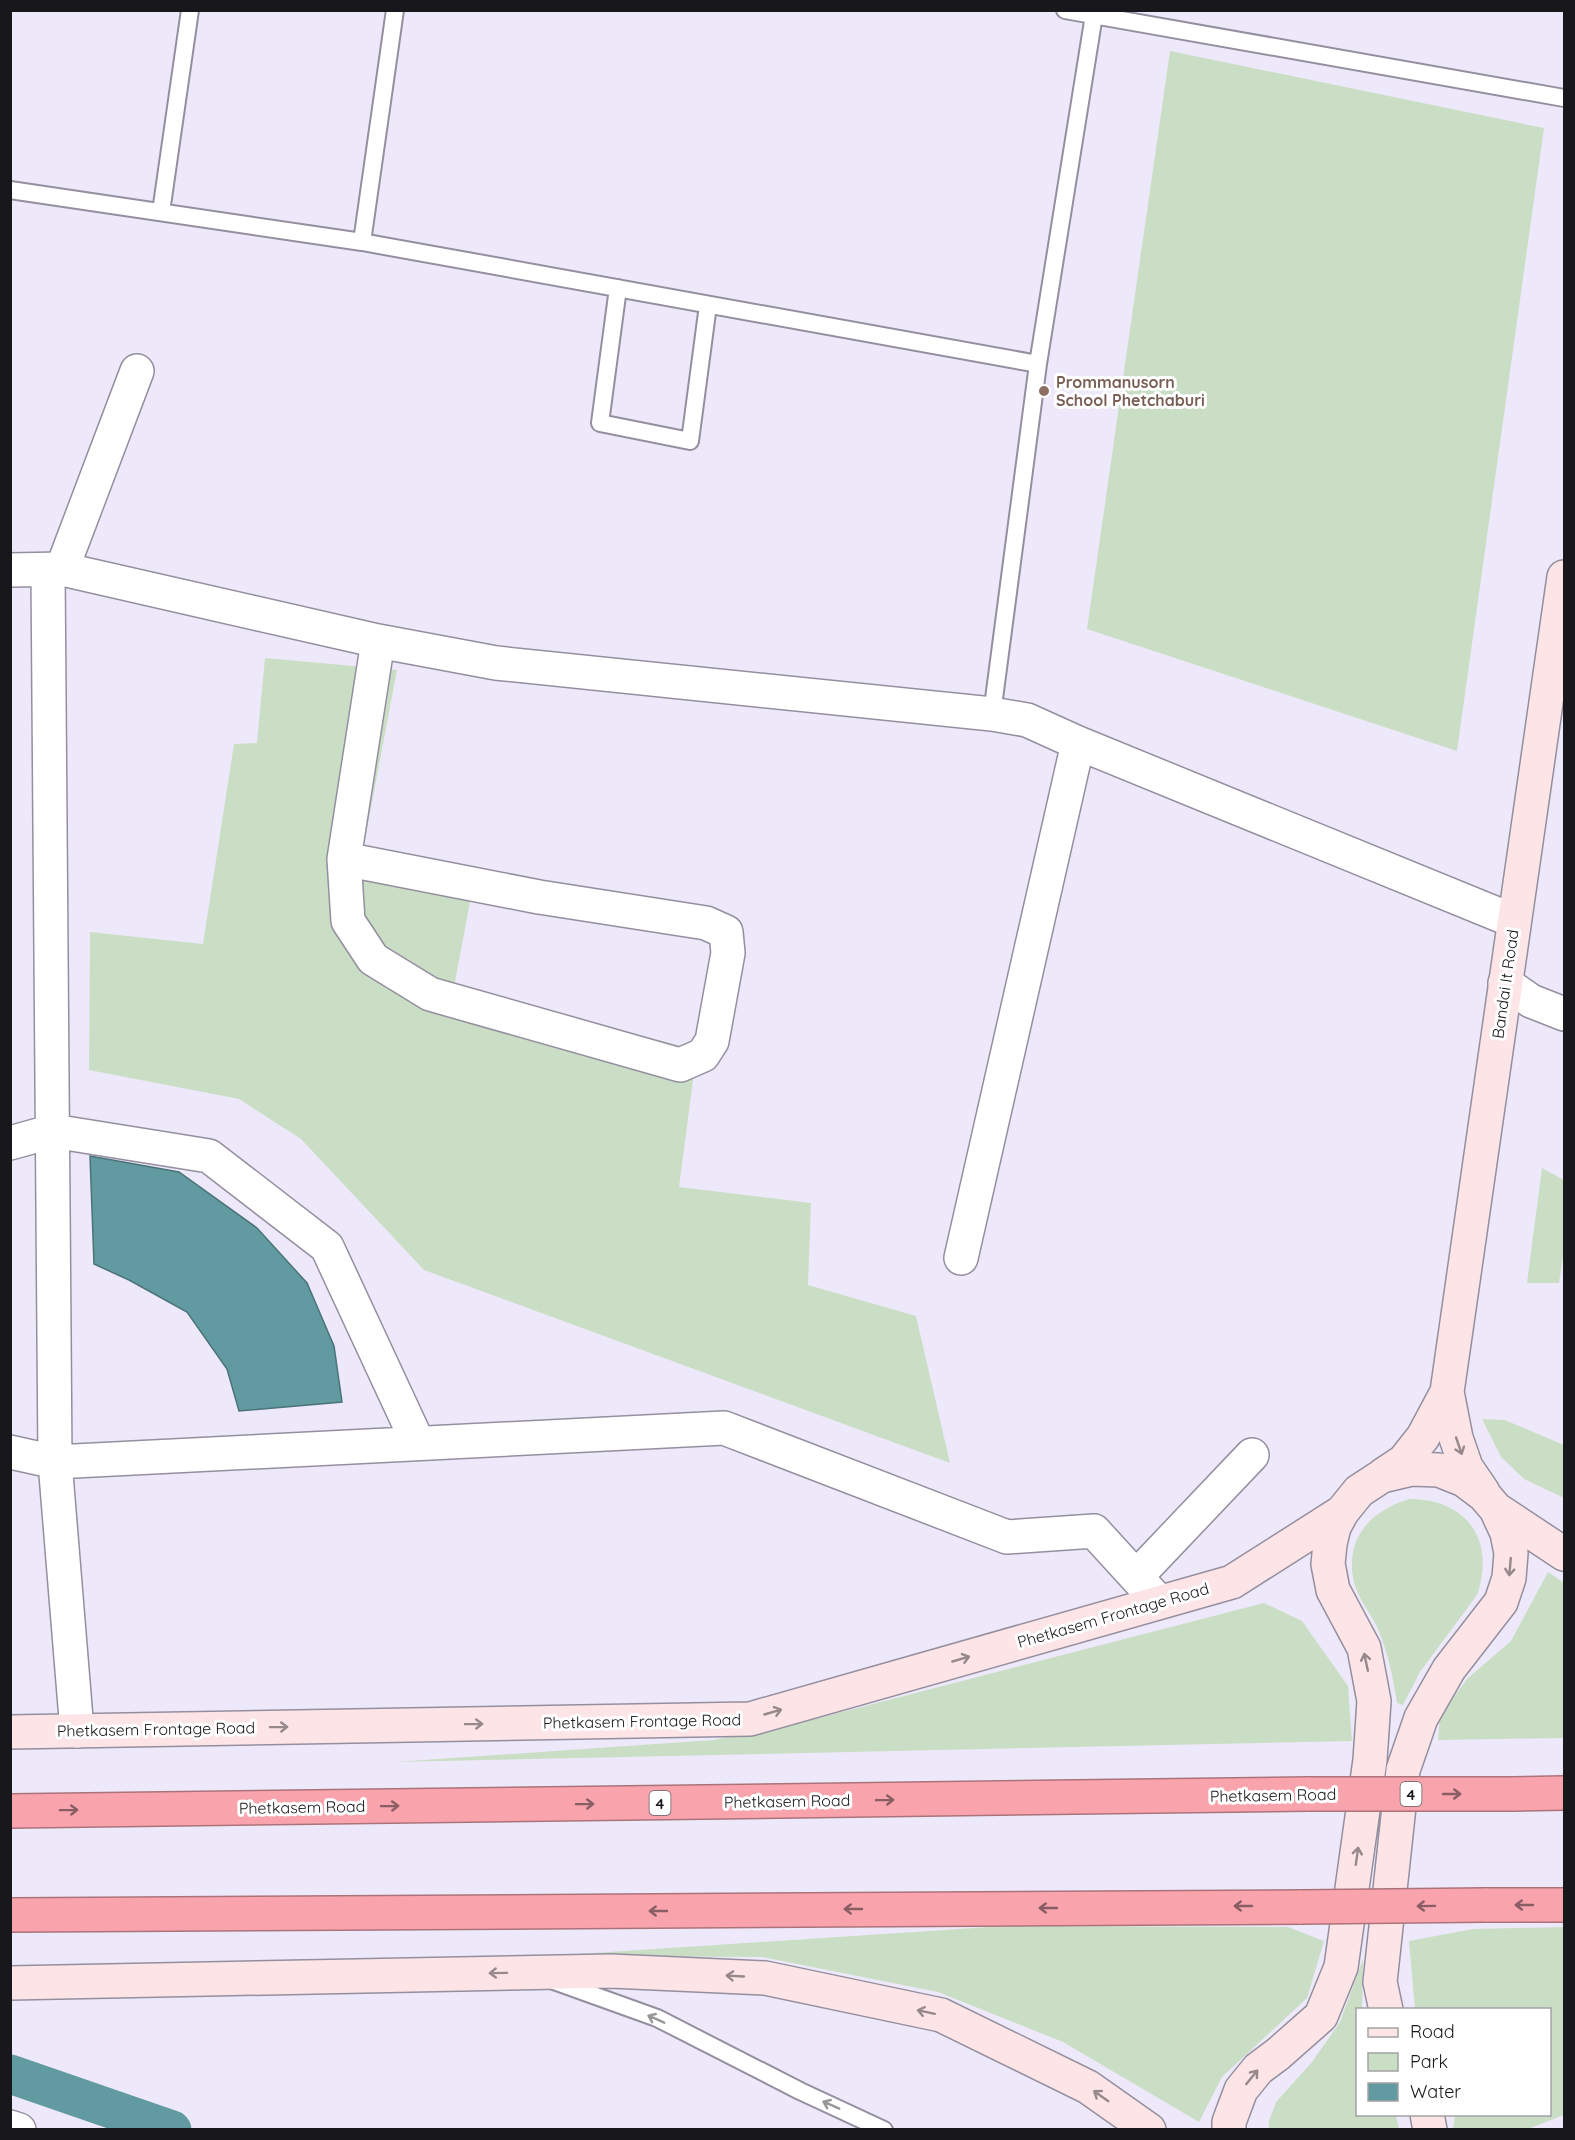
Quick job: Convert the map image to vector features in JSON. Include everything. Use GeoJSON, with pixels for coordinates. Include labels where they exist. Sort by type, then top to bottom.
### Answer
{"type":"FeatureCollection","features":[{"type":"Feature","properties":{"kind":"highway","name":"Phetkasem Road"},"geometry":{"type":"LineString","coordinates":[[10,1811],[1309,1794],[1564,1793]]}},
{"type":"Feature","properties":{"kind":"highway"},"geometry":{"type":"LineString","coordinates":[[10,1915],[1564,1905]]}},
{"type":"Feature","properties":{"kind":"main road","name":"Bandai It Road"},"geometry":{"type":"LineString","coordinates":[[1490,1502],[1466,1467],[1456,1438],[1447,1392],[1514,921],[1560,637],[1564,577]]}},
{"type":"Feature","properties":{"kind":"main road","name":"Bandai It Road"},"geometry":{"type":"LineString","coordinates":[[1342,1512],[1359,1491],[1404,1461],[1423,1437],[1447,1392]]}},
{"type":"Feature","properties":{"kind":"main road"},"geometry":{"type":"LineString","coordinates":[[1382,1476],[1412,1469],[1439,1470],[1464,1480],[1490,1502],[1556,1543]]}},
{"type":"Feature","properties":{"kind":"main road"},"geometry":{"type":"LineString","coordinates":[[1386,2008],[1380,1982],[1403,1770],[1421,1718],[1449,1668],[1501,1602],[1509,1578],[1511,1553],[1508,1533],[1490,1502]]}},
{"type":"Feature","properties":{"kind":"main road"},"geometry":{"type":"LineString","coordinates":[[1229,2130],[1229,2122],[1241,2090],[1258,2069],[1321,2016],[1341,1967],[1370,1760],[1374,1701],[1364,1648],[1333,1590],[1328,1563],[1334,1527],[1342,1512]]}},
{"type":"Feature","properties":{"kind":"main road","name":"Phetkasem Frontage Road"},"geometry":{"type":"LineString","coordinates":[[10,1732],[750,1719],[1232,1582],[1342,1512]]}},
{"type":"Feature","properties":{"kind":"main road"},"geometry":{"type":"LineString","coordinates":[[10,1983],[611,1971],[765,1978],[941,2015],[1088,2087],[1149,2130]]}},
{"type":"Feature","properties":{"kind":"street"},"geometry":{"type":"LineString","coordinates":[[76,1731],[55,1462],[53,1131],[55,569],[137,370]]}},
{"type":"Feature","properties":{"kind":"street"},"geometry":{"type":"LineString","coordinates":[[10,570],[55,569],[378,641],[496,663],[992,714],[1027,720],[1078,743],[1514,921]]}},
{"type":"Feature","properties":{"kind":"street"},"geometry":{"type":"LineString","coordinates":[[344,859],[539,897],[706,923],[726,932],[728,953],[712,1041],[703,1055],[680,1065],[429,994],[373,959],[348,921],[344,859],[378,641]]}},
{"type":"Feature","properties":{"kind":"street"},"geometry":{"type":"LineString","coordinates":[[961,1258],[1078,743]]}},
{"type":"Feature","properties":{"kind":"street"},"geometry":{"type":"LineString","coordinates":[[1505,983],[1531,1001],[1564,1014]]}},
{"type":"Feature","properties":{"kind":"street"},"geometry":{"type":"LineString","coordinates":[[10,1143],[53,1131],[209,1156],[327,1247],[418,1443]]}},
{"type":"Feature","properties":{"kind":"street"},"geometry":{"type":"LineString","coordinates":[[10,1452],[55,1462],[724,1428],[1007,1537],[1094,1531],[1159,1602]]}},
{"type":"Feature","properties":{"kind":"street"},"geometry":{"type":"LineString","coordinates":[[1136,1577],[1252,1455]]}},
{"type":"Feature","properties":{"kind":"street"},"geometry":{"type":"LineString","coordinates":[[10,2127],[19,2130]]}},
{"type":"Feature","properties":{"kind":"lane"},"geometry":{"type":"LineString","coordinates":[[161,212],[190,10]]}},
{"type":"Feature","properties":{"kind":"lane"},"geometry":{"type":"LineString","coordinates":[[362,242],[395,10]]}},
{"type":"Feature","properties":{"kind":"lane"},"geometry":{"type":"LineString","coordinates":[[1065,10],[1564,98]]}},
{"type":"Feature","properties":{"kind":"lane"},"geometry":{"type":"LineString","coordinates":[[992,714],[1038,364],[1094,15]]}},
{"type":"Feature","properties":{"kind":"lane"},"geometry":{"type":"LineString","coordinates":[[10,190],[362,242],[1038,364]]}},
{"type":"Feature","properties":{"kind":"lane"},"geometry":{"type":"LineString","coordinates":[[618,288],[600,423],[690,441],[708,304]]}},
{"type":"Feature","properties":{"kind":"lane"},"geometry":{"type":"LineString","coordinates":[[531,1972],[657,2018],[800,2091],[884,2130]]}},
{"type":"Feature","properties":{"kind":"green space"},"geometry":{"type":"Polygon","coordinates":[[[1170,51],[1544,128],[1457,751],[1087,629],[1170,51]]]}},
{"type":"Feature","properties":{"kind":"green space"},"geometry":{"type":"Polygon","coordinates":[[[265,658],[397,670],[363,850],[476,870],[454,987],[697,1050],[679,1187],[811,1203],[808,1285],[916,1316],[950,1463],[424,1270],[301,1139],[239,1099],[89,1070],[90,932],[203,944],[234,744],[257,743],[265,658]]]}},
{"type":"Feature","properties":{"kind":"green space"},"geometry":{"type":"Polygon","coordinates":[[[1542,1168],[1564,1180],[1564,1249],[1559,1283],[1527,1283],[1542,1168]]]}},
{"type":"Feature","properties":{"kind":"green space"},"geometry":{"type":"Polygon","coordinates":[[[1482,1419],[1505,1420],[1564,1445],[1564,1498],[1524,1479],[1501,1457],[1482,1419]]]}},
{"type":"Feature","properties":{"kind":"green space"},"geometry":{"type":"Polygon","coordinates":[[[1409,1499],[1447,1506],[1461,1515],[1472,1526],[1479,1540],[1483,1557],[1482,1575],[1477,1595],[1420,1672],[1403,1705],[1397,1703],[1384,1646],[1377,1627],[1356,1588],[1352,1567],[1353,1553],[1363,1529],[1383,1511],[1409,1499]]]}},
{"type":"Feature","properties":{"kind":"green space"},"geometry":{"type":"Polygon","coordinates":[[[1548,1572],[1564,1583],[1564,1738],[1438,1740],[1440,1715],[1468,1678],[1511,1641],[1548,1572]]]}},
{"type":"Feature","properties":{"kind":"green space"},"geometry":{"type":"Polygon","coordinates":[[[1264,1603],[1302,1621],[1348,1686],[1352,1741],[395,1762],[713,1740],[815,1719],[1264,1603]]]}},
{"type":"Feature","properties":{"kind":"green space"},"geometry":{"type":"Polygon","coordinates":[[[1005,1926],[1288,1927],[1324,1941],[1307,1998],[1222,2077],[1199,2122],[1063,2042],[938,1992],[762,1957],[548,1956],[1005,1926]]]}},
{"type":"Feature","properties":{"kind":"green space"},"geometry":{"type":"Polygon","coordinates":[[[1564,1927],[1564,2115],[1528,2129],[1453,2129],[1455,2116],[1551,2116],[1551,2008],[1415,2008],[1409,1941],[1473,1929],[1564,1927]]]}},
{"type":"Feature","properties":{"kind":"green space"},"geometry":{"type":"Polygon","coordinates":[[[1363,1959],[1362,2008],[1356,2008],[1356,2116],[1396,2116],[1399,2129],[1269,2129],[1269,2121],[1276,2102],[1312,2062],[1340,2022],[1363,1959]]]}},
{"type":"Feature","properties":{"kind":"water"},"geometry":{"type":"Polygon","coordinates":[[[90,1156],[179,1172],[257,1228],[307,1283],[334,1346],[342,1402],[239,1411],[227,1369],[187,1312],[129,1280],[94,1264],[90,1156]]]}},
{"type":"Feature","properties":{"kind":"waterway"},"geometry":{"type":"LineString","coordinates":[[10,2074],[172,2130]]}},
{"type":"Feature","properties":{"kind":"place","name":"Prommanusorn School Phetchaburi"},"geometry":{"type":"Point","coordinates":[1044,391]}}]}
